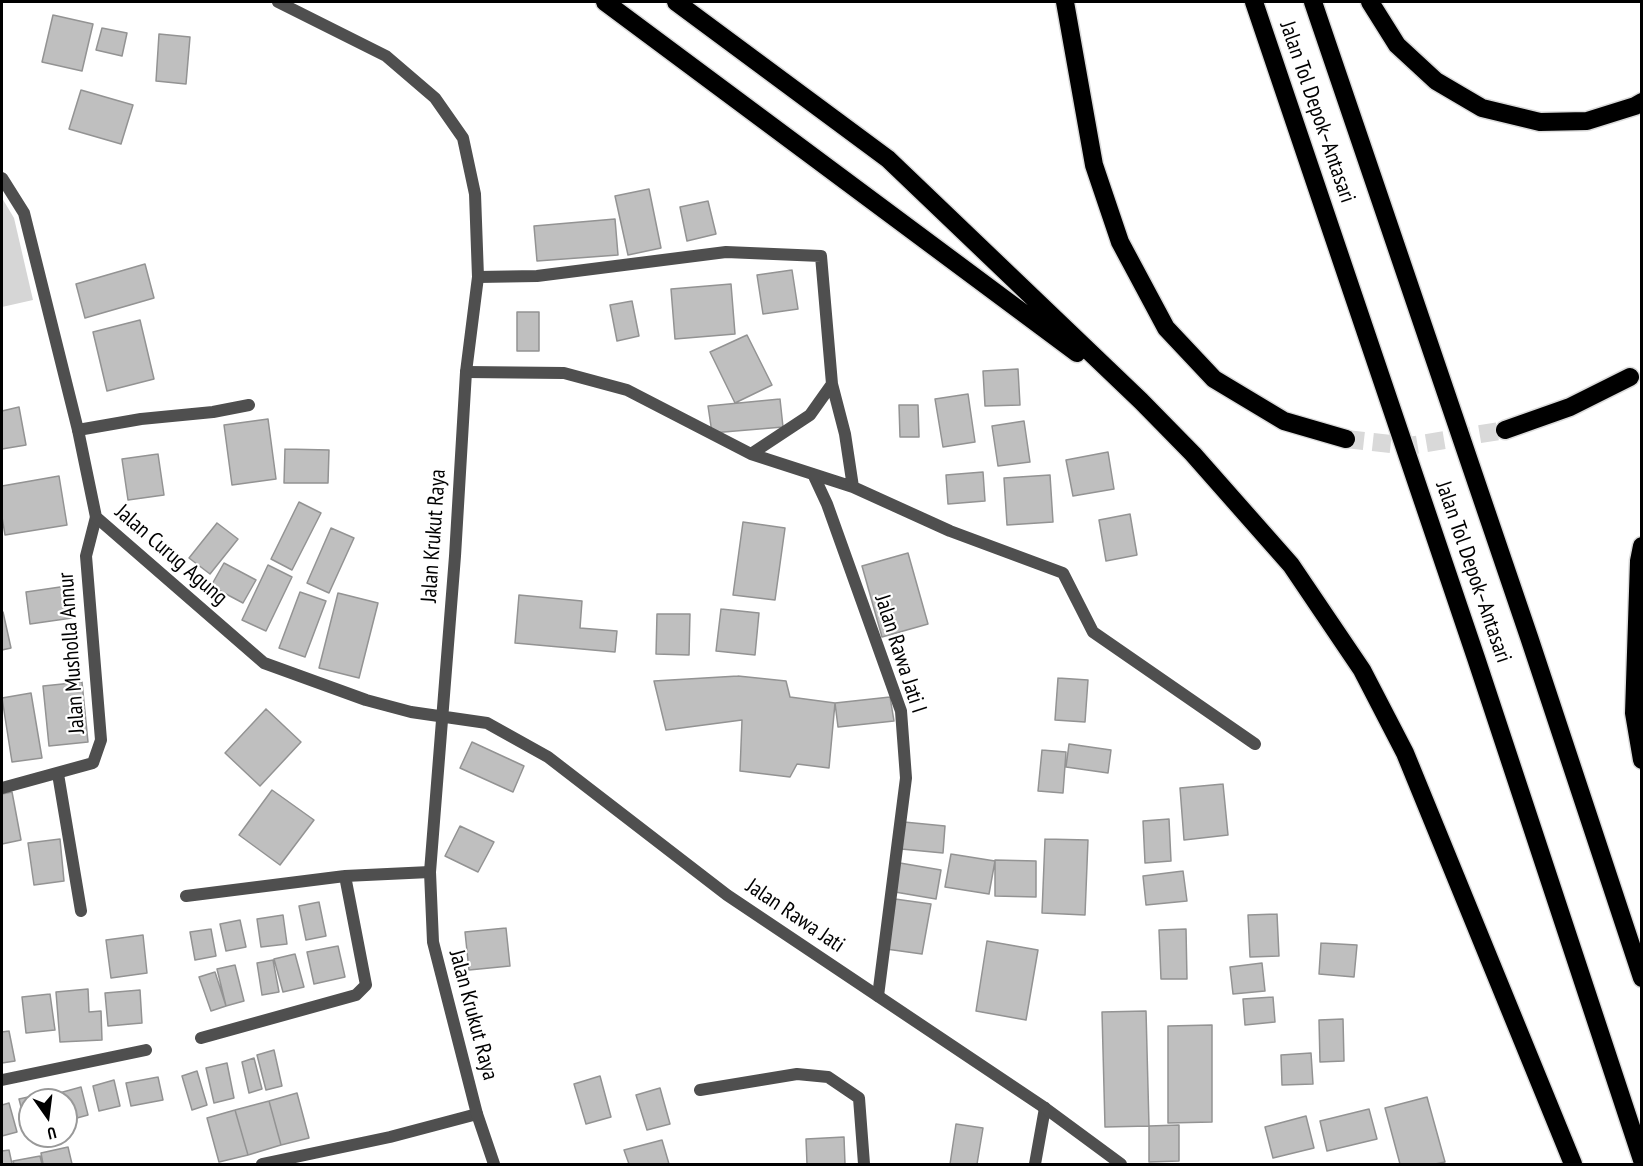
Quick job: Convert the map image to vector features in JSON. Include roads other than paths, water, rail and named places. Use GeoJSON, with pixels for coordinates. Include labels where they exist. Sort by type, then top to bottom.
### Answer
{"type":"FeatureCollection","features":[{"type":"Feature","properties":{"kind":"highway"},"geometry":{"type":"LineString","coordinates":[[605,2],[1141,401]]}},
{"type":"Feature","properties":{"kind":"highway"},"geometry":{"type":"LineString","coordinates":[[676,2],[888,159],[1141,401],[1193,454],[1291,565],[1362,670],[1405,753],[1574,1164]]}},
{"type":"Feature","properties":{"kind":"highway"},"geometry":{"type":"LineString","coordinates":[[1065,2],[1094,165],[1120,242],[1166,328],[1214,379],[1284,421],[1346,439]]}},
{"type":"Feature","properties":{"kind":"highway","name":"Jalan Tol Depok–Antasari"},"geometry":{"type":"LineString","coordinates":[[1254,2],[1476,658],[1641,1160]]}},
{"type":"Feature","properties":{"kind":"highway","name":"Jalan Tol Depok–Antasari"},"geometry":{"type":"LineString","coordinates":[[1313,2],[1529,637],[1641,978]]}},
{"type":"Feature","properties":{"kind":"highway"},"geometry":{"type":"LineString","coordinates":[[1370,2],[1397,45],[1436,81],[1482,108],[1540,122],[1587,121],[1641,102]]}},
{"type":"Feature","properties":{"kind":"highway"},"geometry":{"type":"LineString","coordinates":[[1505,430],[1570,407],[1630,377]]}},
{"type":"Feature","properties":{"kind":"highway"},"geometry":{"type":"LineString","coordinates":[[1641,546],[1634,712],[1641,760]]}},
{"type":"Feature","properties":{"kind":"street","name":"Jalan Krukut Raya"},"geometry":{"type":"LineString","coordinates":[[278,2],[386,56],[435,98],[463,138],[475,194],[478,277],[466,372],[430,872],[433,942],[477,1114],[494,1164]]}},
{"type":"Feature","properties":{"kind":"street","name":"Jalan Curug Agung"},"geometry":{"type":"LineString","coordinates":[[2,178],[24,213],[78,430],[96,518],[264,663],[366,700],[411,712],[442,716]]}},
{"type":"Feature","properties":{"kind":"street"},"geometry":{"type":"LineString","coordinates":[[478,277],[537,276],[726,252],[822,256],[832,384],[845,434],[853,487]]}},
{"type":"Feature","properties":{"kind":"street"},"geometry":{"type":"LineString","coordinates":[[466,372],[564,373],[627,390],[751,454],[853,487],[950,531],[1063,573],[1093,632],[1255,744]]}},
{"type":"Feature","properties":{"kind":"street"},"geometry":{"type":"LineString","coordinates":[[751,454],[810,415],[832,384]]}},
{"type":"Feature","properties":{"kind":"street"},"geometry":{"type":"LineString","coordinates":[[78,430],[141,418],[213,412],[249,405]]}},
{"type":"Feature","properties":{"kind":"street","name":"Jalan Rawa Jati I"},"geometry":{"type":"LineString","coordinates":[[813,474],[827,504],[901,711],[906,778],[878,996]]}},
{"type":"Feature","properties":{"kind":"street","name":"Jalan Musholla Annur"},"geometry":{"type":"LineString","coordinates":[[2,788],[93,763],[101,740],[86,556],[96,518]]}},
{"type":"Feature","properties":{"kind":"street","name":"Jalan Rawa Jati"},"geometry":{"type":"LineString","coordinates":[[442,716],[487,723],[548,757],[727,895],[1045,1108],[1121,1164]]}},
{"type":"Feature","properties":{"kind":"street"},"geometry":{"type":"LineString","coordinates":[[58,774],[81,911]]}},
{"type":"Feature","properties":{"kind":"street"},"geometry":{"type":"LineString","coordinates":[[186,896],[345,876],[430,872]]}},
{"type":"Feature","properties":{"kind":"street"},"geometry":{"type":"LineString","coordinates":[[201,1038],[356,995],[366,985],[345,876]]}},
{"type":"Feature","properties":{"kind":"street"},"geometry":{"type":"LineString","coordinates":[[2,1080],[146,1050]]}},
{"type":"Feature","properties":{"kind":"street"},"geometry":{"type":"LineString","coordinates":[[700,1090],[797,1074],[828,1077],[859,1098],[864,1164]]}},
{"type":"Feature","properties":{"kind":"street"},"geometry":{"type":"LineString","coordinates":[[1035,1164],[1045,1108]]}},
{"type":"Feature","properties":{"kind":"street"},"geometry":{"type":"LineString","coordinates":[[262,1164],[477,1114]]}},
{"type":"Feature","properties":{"kind":"tunnel"},"geometry":{"type":"LineString","coordinates":[[1346,439],[1409,446],[1505,430]]}}]}
